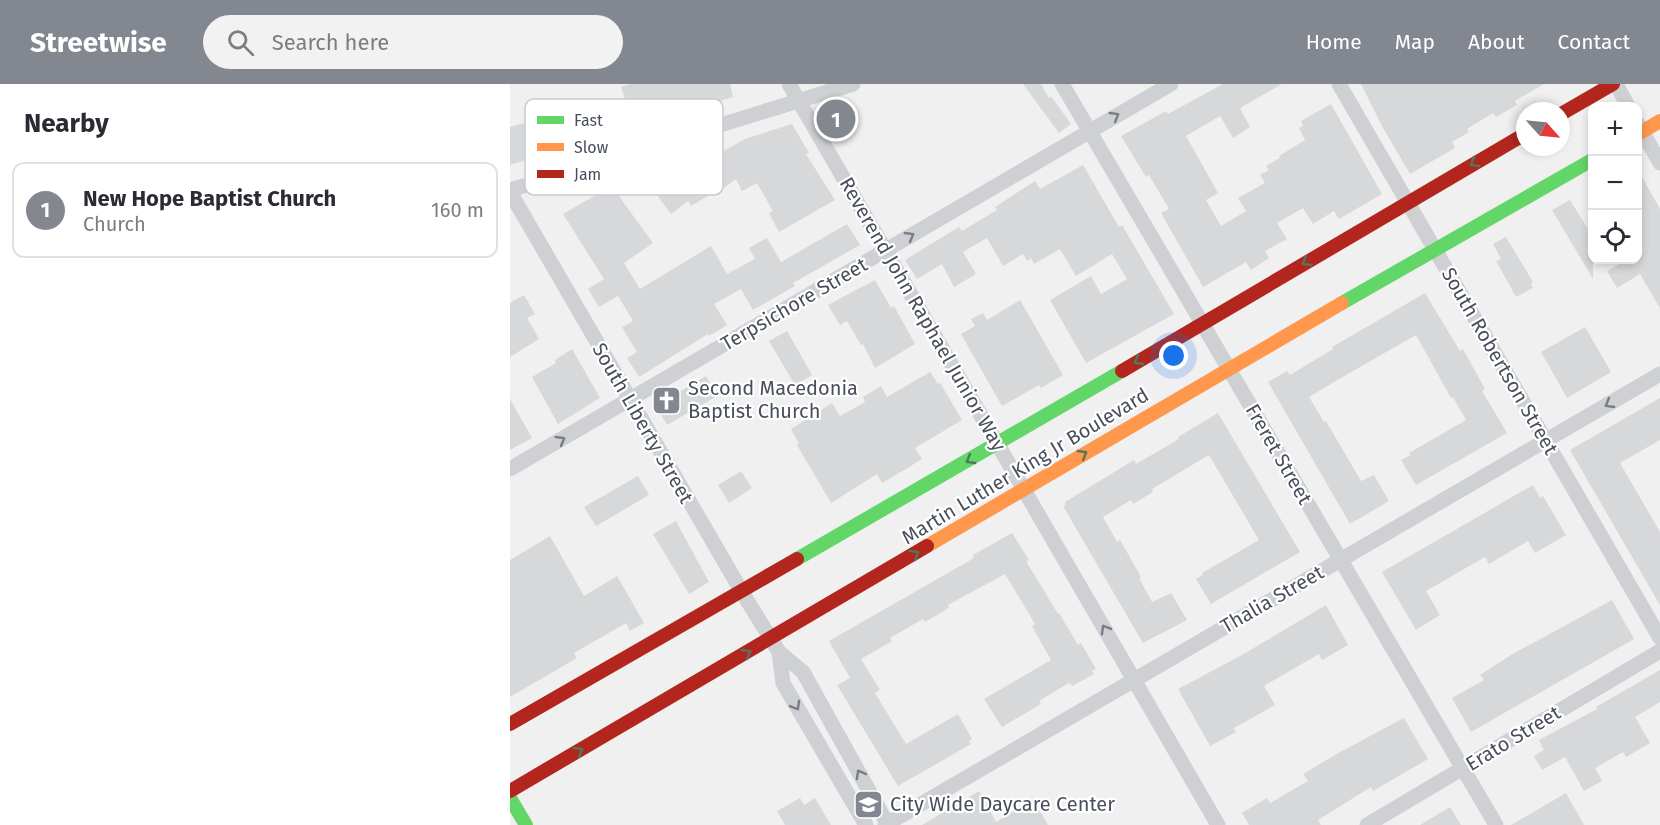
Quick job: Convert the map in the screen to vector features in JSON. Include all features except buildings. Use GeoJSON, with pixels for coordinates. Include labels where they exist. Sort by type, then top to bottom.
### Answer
{"type":"FeatureCollection","features":[{"type":"Feature","properties":{"kind":"street","name":"Reverend John Raphael Junior Way"},"geometry":{"type":"LineString","coordinates":[[789,84],[1218,825]]}},
{"type":"Feature","properties":{"kind":"street"},"geometry":{"type":"LineString","coordinates":[[723,124],[853,84]]}},
{"type":"Feature","properties":{"kind":"street","name":"Freret Street"},"geometry":{"type":"LineString","coordinates":[[1062,84],[1496,825]]}},
{"type":"Feature","properties":{"kind":"street","name":"Terpsichore Street"},"geometry":{"type":"LineString","coordinates":[[510,469],[1171,84]]}},
{"type":"Feature","properties":{"kind":"street","name":"South Robertson Street"},"geometry":{"type":"LineString","coordinates":[[1340,84],[1660,638]]}},
{"type":"Feature","properties":{"kind":"street"},"geometry":{"type":"LineString","coordinates":[[1570,109],[1615,84],[1626,102]]}},
{"type":"Feature","properties":{"kind":"street"},"geometry":{"type":"LineString","coordinates":[[1642,129],[1660,121]]}},
{"type":"Feature","properties":{"kind":"street"},"geometry":{"type":"LineString","coordinates":[[1642,135],[1660,163]]}},
{"type":"Feature","properties":{"kind":"street","name":"Martin Luther King Jr Boulevard"},"geometry":{"type":"LineString","coordinates":[[510,724],[998,444],[1516,139]]}},
{"type":"Feature","properties":{"kind":"street","name":"Martin Luther King Jr Boulevard"},"geometry":{"type":"LineString","coordinates":[[510,791],[775,645],[1024,489],[1229,368],[1588,163]]}},
{"type":"Feature","properties":{"kind":"street"},"geometry":{"type":"LineString","coordinates":[[510,191],[525,186]]}},
{"type":"Feature","properties":{"kind":"street","name":"South Liberty Street"},"geometry":{"type":"LineString","coordinates":[[510,191],[742,592],[775,645],[803,672],[887,824]]}},
{"type":"Feature","properties":{"kind":"street","name":"Thalia Street"},"geometry":{"type":"LineString","coordinates":[[887,824],[1660,374]]}},
{"type":"Feature","properties":{"kind":"street","name":"South Liberty Street"},"geometry":{"type":"LineString","coordinates":[[775,645],[783,683],[866,825]]}},
{"type":"Feature","properties":{"kind":"street","name":"Erato Street"},"geometry":{"type":"LineString","coordinates":[[1367,825],[1660,651]]}},
{"type":"Feature","properties":{"kind":"street"},"geometry":{"type":"LineString","coordinates":[[510,798],[525,825]]}},
{"type":"Feature","properties":{"kind":"traffic: fast"},"geometry":{"type":"LineString","coordinates":[[1342,303],[1588,162]]}},
{"type":"Feature","properties":{"kind":"traffic: fast"},"geometry":{"type":"LineString","coordinates":[[797,559],[1122,371]]}},
{"type":"Feature","properties":{"kind":"traffic: fast"},"geometry":{"type":"LineString","coordinates":[[510,798],[526,825]]}},
{"type":"Feature","properties":{"kind":"traffic: slow"},"geometry":{"type":"LineString","coordinates":[[1642,132],[1660,121]]}},
{"type":"Feature","properties":{"kind":"traffic: slow"},"geometry":{"type":"LineString","coordinates":[[927,546],[1342,303]]}},
{"type":"Feature","properties":{"kind":"traffic: jam"},"geometry":{"type":"LineString","coordinates":[[1570,109],[1613,84]]}},
{"type":"Feature","properties":{"kind":"traffic: jam"},"geometry":{"type":"LineString","coordinates":[[1122,371],[1516,139]]}},
{"type":"Feature","properties":{"kind":"traffic: jam"},"geometry":{"type":"LineString","coordinates":[[510,791],[927,546]]}},
{"type":"Feature","properties":{"kind":"traffic: jam"},"geometry":{"type":"LineString","coordinates":[[510,724],[797,559]]}},
{"type":"Feature","properties":{"kind":"place","name":"New Hope Baptist Church"},"geometry":{"type":"Point","coordinates":[836,119]}},
{"type":"Feature","properties":{"kind":"place","name":"Second Macedonia Baptist Church"},"geometry":{"type":"Point","coordinates":[667,400]}},
{"type":"Feature","properties":{"kind":"place","name":"City Wide Daycare Center"},"geometry":{"type":"Point","coordinates":[869,804]}}]}
